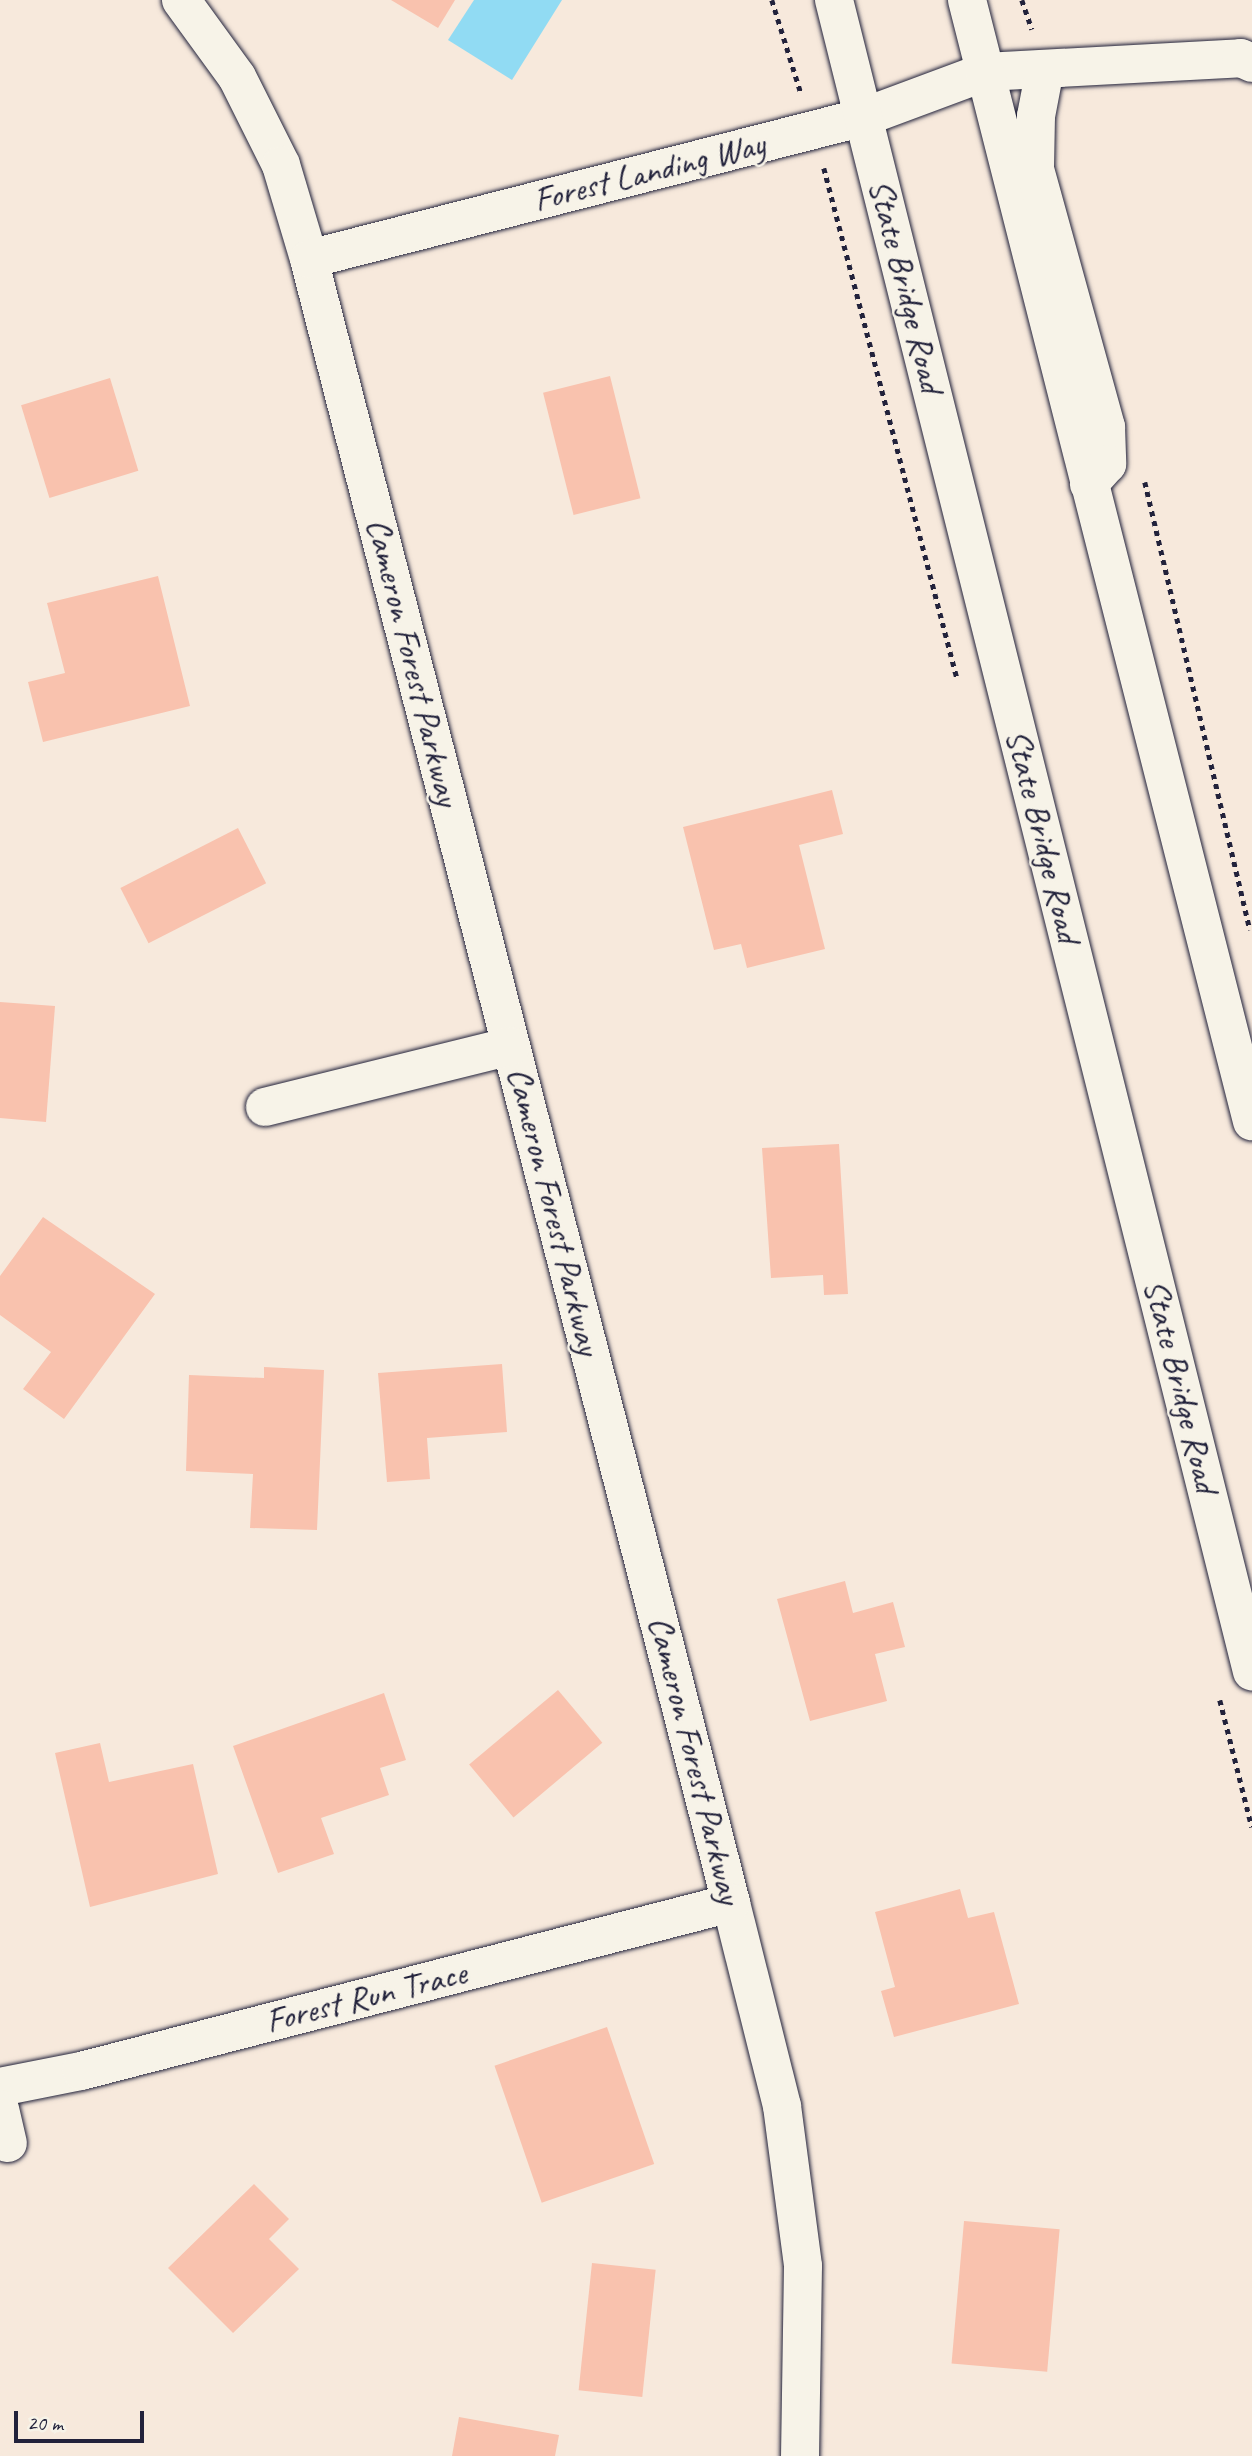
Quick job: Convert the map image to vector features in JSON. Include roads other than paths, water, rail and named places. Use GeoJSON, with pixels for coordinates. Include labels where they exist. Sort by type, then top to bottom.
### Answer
{"type":"FeatureCollection","features":[{"type":"Feature","properties":{"kind":"main road","name":"Cameron Forest Parkway"},"geometry":{"type":"LineString","coordinates":[[181,0],[237,77],[281,165],[309,259],[732,1903],[782,2106],[803,2266],[800,2456]]}},
{"type":"Feature","properties":{"kind":"main road","name":"State Bridge Road"},"geometry":{"type":"LineString","coordinates":[[834,0],[1252,1672]]}},
{"type":"Feature","properties":{"kind":"main road"},"geometry":{"type":"LineString","coordinates":[[967,0],[1252,1121]]}},
{"type":"Feature","properties":{"kind":"main road","name":"Forest Landing Way"},"geometry":{"type":"LineString","coordinates":[[309,259],[863,117],[985,72],[1241,58],[1252,63]]}},
{"type":"Feature","properties":{"kind":"main road"},"geometry":{"type":"LineString","coordinates":[[1045,69],[1037,117],[1035,169],[1106,427],[1107,464],[1089,484]]}},
{"type":"Feature","properties":{"kind":"main road"},"geometry":{"type":"LineString","coordinates":[[265,1107],[511,1046]]}},
{"type":"Feature","properties":{"kind":"main road","name":"Forest Run Trace"},"geometry":{"type":"LineString","coordinates":[[0,2087],[81,2071],[732,1903]]}},
{"type":"Feature","properties":{"kind":"water"},"geometry":{"type":"Polygon","coordinates":[[[474,0],[562,0],[512,80],[448,40],[474,0]]]}}]}
